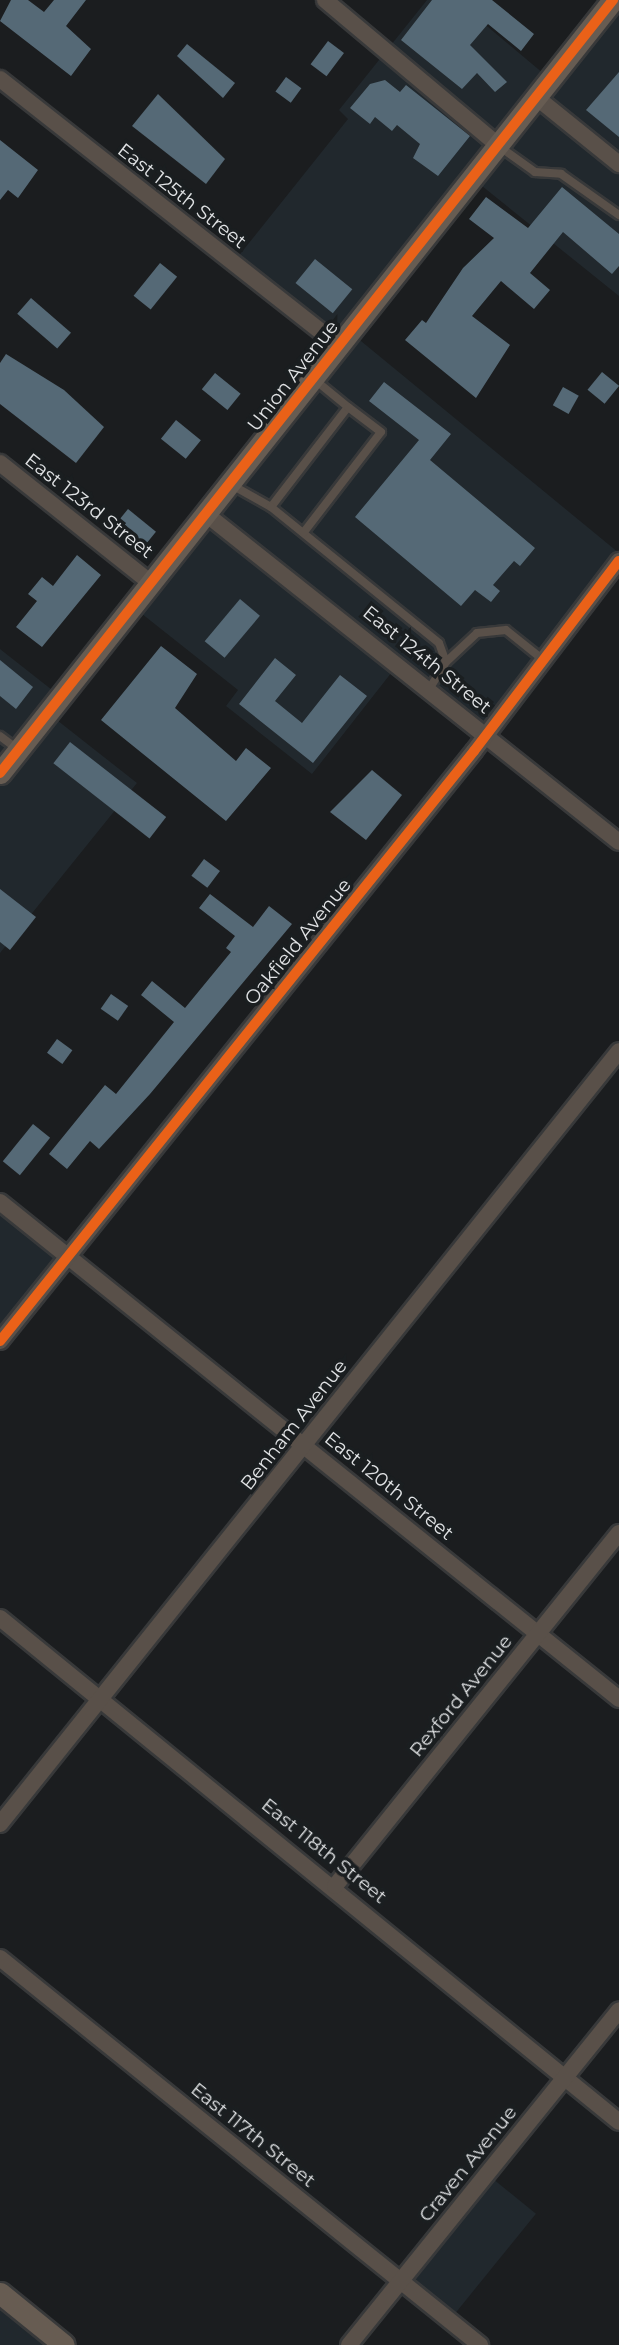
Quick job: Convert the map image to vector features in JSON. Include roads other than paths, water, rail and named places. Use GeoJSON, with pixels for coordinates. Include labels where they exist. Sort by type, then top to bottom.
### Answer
{"type":"FeatureCollection","features":[{"type":"Feature","properties":{"kind":"main road","name":"Union Avenue"},"geometry":{"type":"LineString","coordinates":[[0,773],[613,0]]}},
{"type":"Feature","properties":{"kind":"main road"},"geometry":{"type":"LineString","coordinates":[[0,2293],[64,2345]]}},
{"type":"Feature","properties":{"kind":"street"},"geometry":{"type":"LineString","coordinates":[[325,0],[498,145]]}},
{"type":"Feature","properties":{"kind":"street","name":"East 125th Street"},"geometry":{"type":"LineString","coordinates":[[0,79],[339,346]]}},
{"type":"Feature","properties":{"kind":"street"},"geometry":{"type":"LineString","coordinates":[[537,97],[619,164]]}},
{"type":"Feature","properties":{"kind":"street","name":"East 123rd Street"},"geometry":{"type":"LineString","coordinates":[[0,463],[151,583]]}},
{"type":"Feature","properties":{"kind":"street","name":"East 124th Street"},"geometry":{"type":"LineString","coordinates":[[206,514],[430,688],[619,842]]}},
{"type":"Feature","properties":{"kind":"street","name":"Oakfield Avenue"},"geometry":{"type":"LineString","coordinates":[[0,1341],[619,561]]}},
{"type":"Feature","properties":{"kind":"street","name":"Benham Avenue"},"geometry":{"type":"LineString","coordinates":[[0,1824],[102,1701],[619,1051]]}},
{"type":"Feature","properties":{"kind":"street","name":"East 120th Street"},"geometry":{"type":"LineString","coordinates":[[0,1202],[619,1699]]}},
{"type":"Feature","properties":{"kind":"street","name":"Rexford Avenue"},"geometry":{"type":"LineString","coordinates":[[335,1886],[619,1533]]}},
{"type":"Feature","properties":{"kind":"street","name":"East 118th Street"},"geometry":{"type":"LineString","coordinates":[[0,1618],[335,1886],[619,2122]]}},
{"type":"Feature","properties":{"kind":"street","name":"East 117th Street"},"geometry":{"type":"LineString","coordinates":[[0,1958],[480,2345]]}},
{"type":"Feature","properties":{"kind":"street","name":"Craven Avenue"},"geometry":{"type":"LineString","coordinates":[[349,2345],[619,2010]]}},
{"type":"Feature","properties":{"kind":"lane"},"geometry":{"type":"LineString","coordinates":[[498,145],[535,172],[561,174],[619,215]]}},
{"type":"Feature","properties":{"kind":"lane"},"geometry":{"type":"LineString","coordinates":[[304,533],[381,432],[313,378]]}},
{"type":"Feature","properties":{"kind":"lane"},"geometry":{"type":"LineString","coordinates":[[271,507],[348,407]]}},
{"type":"Feature","properties":{"kind":"lane"},"geometry":{"type":"LineString","coordinates":[[230,484],[271,507],[439,643],[446,662]]}},
{"type":"Feature","properties":{"kind":"lane"},"geometry":{"type":"LineString","coordinates":[[430,688],[446,662],[477,633],[506,630],[541,658]]}},
{"type":"Feature","properties":{"kind":"lane"},"geometry":{"type":"LineString","coordinates":[[0,736],[18,750]]}}]}
